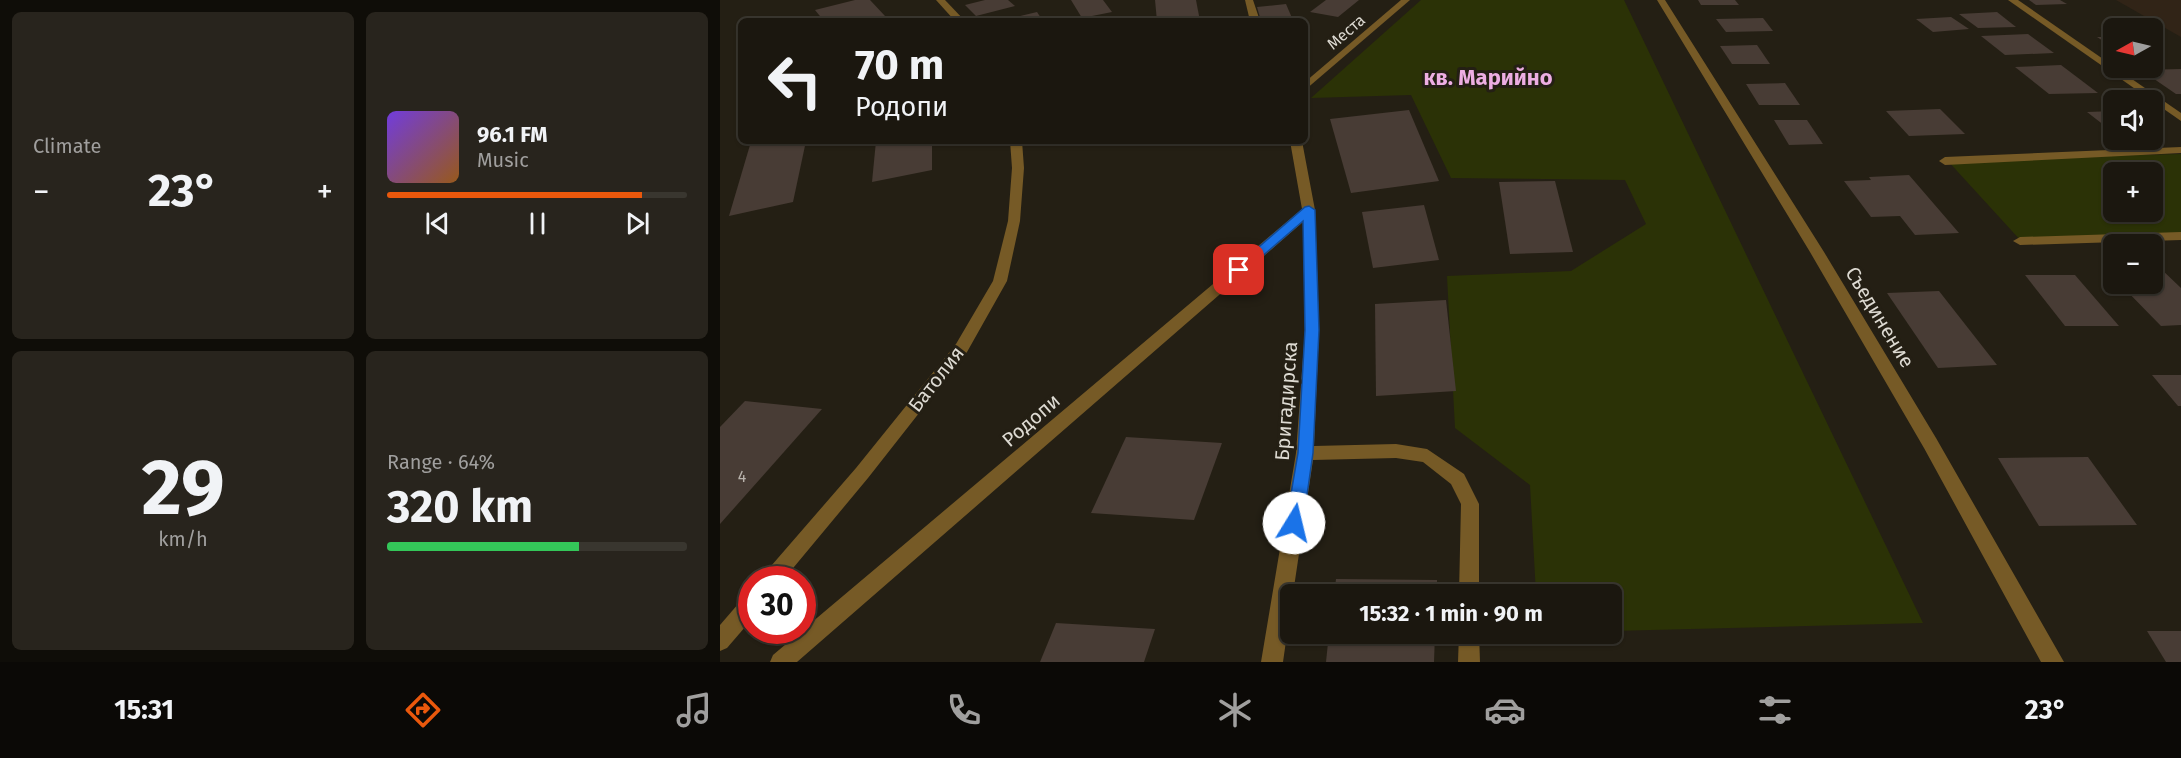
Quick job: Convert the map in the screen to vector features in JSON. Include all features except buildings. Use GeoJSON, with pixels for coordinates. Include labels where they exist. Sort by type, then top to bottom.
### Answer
{"type":"FeatureCollection","features":[{"type":"Feature","properties":{"kind":"street"},"geometry":{"type":"LineString","coordinates":[[940,0],[957,18]]}},
{"type":"Feature","properties":{"kind":"street"},"geometry":{"type":"LineString","coordinates":[[1249,0],[1254,18]]}},
{"type":"Feature","properties":{"kind":"street","name":"Места"},"geometry":{"type":"LineString","coordinates":[[1308,84],[1406,0]]}},
{"type":"Feature","properties":{"kind":"street","name":"Съединение"},"geometry":{"type":"LineString","coordinates":[[1661,0],[1829,272],[1930,443],[2053,662]]}},
{"type":"Feature","properties":{"kind":"street"},"geometry":{"type":"LineString","coordinates":[[2012,0],[2181,118]]}},
{"type":"Feature","properties":{"kind":"street","name":"Батолия"},"geometry":{"type":"LineString","coordinates":[[783,566],[962,348],[1000,281],[1014,221],[1018,168],[1016,144]]}},
{"type":"Feature","properties":{"kind":"street","name":"Бригадирска"},"geometry":{"type":"LineString","coordinates":[[1272,662],[1305,453],[1312,330],[1309,210],[1297,144]]}},
{"type":"Feature","properties":{"kind":"street"},"geometry":{"type":"LineString","coordinates":[[1945,161],[2181,150]]}},
{"type":"Feature","properties":{"kind":"street","name":"Родопи"},"geometry":{"type":"LineString","coordinates":[[781,662],[794,655],[1309,210]]}},
{"type":"Feature","properties":{"kind":"street"},"geometry":{"type":"LineString","coordinates":[[2020,241],[2181,236]]}},
{"type":"Feature","properties":{"kind":"street"},"geometry":{"type":"LineString","coordinates":[[1305,453],[1396,451],[1427,456],[1458,479],[1470,504],[1470,584]]}},
{"type":"Feature","properties":{"kind":"street"},"geometry":{"type":"LineString","coordinates":[[720,641],[738,620]]}},
{"type":"Feature","properties":{"kind":"street"},"geometry":{"type":"LineString","coordinates":[[1469,644],[1469,662]]}},
{"type":"Feature","properties":{"kind":"shaded area"},"geometry":{"type":"Polygon","coordinates":[[[2116,0],[2181,0],[2181,37],[2163,27],[2163,18],[2148,18],[2116,0]]]}},
{"type":"Feature","properties":{"kind":"green space"},"geometry":{"type":"Polygon","coordinates":[[[1421,0],[1624,0],[1923,623],[1622,631],[1622,584],[1535,584],[1530,485],[1455,428],[1447,276],[1571,271],[1646,224],[1625,180],[1451,178],[1411,95],[1311,98],[1421,0]]]}},
{"type":"Feature","properties":{"kind":"green space"},"geometry":{"type":"Polygon","coordinates":[[[2181,154],[2181,235],[2103,234],[2103,238],[2022,242],[1947,160],[2181,154]]]}},
{"type":"Feature","properties":{"kind":"district","name":"кв. Марийно"},"geometry":{"type":"Point","coordinates":[1488,77]}},
{"type":"Feature","properties":{"kind":"route"},"geometry":{"type":"LineString","coordinates":[[1239,270],[1309,210],[1312,330],[1305,453],[1294,523]]}}]}
